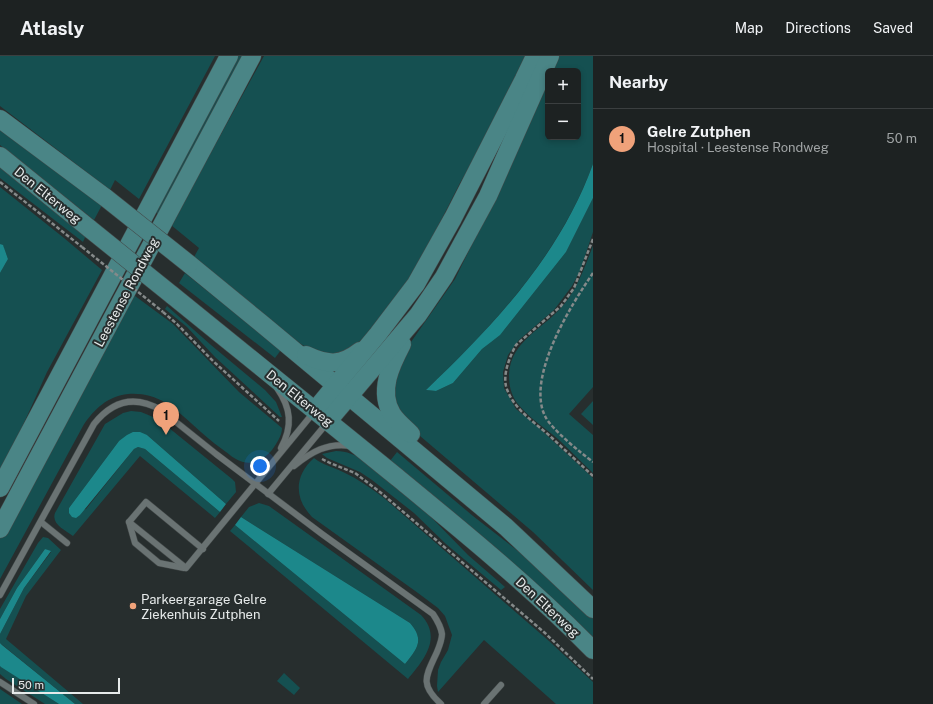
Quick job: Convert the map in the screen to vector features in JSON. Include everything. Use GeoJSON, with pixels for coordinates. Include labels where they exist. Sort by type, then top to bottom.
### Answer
{"type":"FeatureCollection","features":[{"type":"Feature","properties":{"kind":"main road","name":"Leestense Rondweg"},"geometry":{"type":"LineString","coordinates":[[0,488],[229,56]]}},
{"type":"Feature","properties":{"kind":"main road","name":"Leestense Rondweg"},"geometry":{"type":"LineString","coordinates":[[0,529],[252,56]]}},
{"type":"Feature","properties":{"kind":"main road"},"geometry":{"type":"LineString","coordinates":[[342,391],[378,334],[407,297],[431,259],[535,56]]}},
{"type":"Feature","properties":{"kind":"main road"},"geometry":{"type":"LineString","coordinates":[[550,56],[491,189],[444,277],[418,315],[392,364],[386,380],[387,399],[392,414],[397,421],[513,518],[593,596]]}},
{"type":"Feature","properties":{"kind":"main road"},"geometry":{"type":"LineString","coordinates":[[4,121],[106,198],[280,339],[506,527],[593,609]]}},
{"type":"Feature","properties":{"kind":"main road","name":"Den Elterweg"},"geometry":{"type":"LineString","coordinates":[[0,156],[322,416],[521,582],[560,617],[593,650]]}},
{"type":"Feature","properties":{"kind":"main road"},"geometry":{"type":"LineString","coordinates":[[322,416],[342,391],[418,315]]}},
{"type":"Feature","properties":{"kind":"main road"},"geometry":{"type":"LineString","coordinates":[[280,339],[318,361],[334,363],[353,356],[378,334]]}},
{"type":"Feature","properties":{"kind":"lane"},"geometry":{"type":"LineString","coordinates":[[258,364],[278,390],[286,405],[289,416],[287,435],[270,466]]}},
{"type":"Feature","properties":{"kind":"lane"},"geometry":{"type":"LineString","coordinates":[[0,595],[94,424],[110,408],[119,404],[141,402],[152,404],[268,494],[433,614],[442,634],[441,641],[429,668],[427,684],[430,694],[441,704]]}},
{"type":"Feature","properties":{"kind":"lane"},"geometry":{"type":"LineString","coordinates":[[186,568],[270,466],[322,416]]}},
{"type":"Feature","properties":{"kind":"lane"},"geometry":{"type":"LineString","coordinates":[[268,494],[282,476],[322,416]]}},
{"type":"Feature","properties":{"kind":"lane"},"geometry":{"type":"LineString","coordinates":[[282,476],[308,455],[324,447],[345,445],[364,451]]}},
{"type":"Feature","properties":{"kind":"lane"},"geometry":{"type":"LineString","coordinates":[[129,522],[146,502],[202,548]]}},
{"type":"Feature","properties":{"kind":"lane"},"geometry":{"type":"LineString","coordinates":[[41,522],[67,543]]}},
{"type":"Feature","properties":{"kind":"lane"},"geometry":{"type":"LineString","coordinates":[[129,522],[135,543],[159,563],[186,568]]}},
{"type":"Feature","properties":{"kind":"lane"},"geometry":{"type":"LineString","coordinates":[[129,522],[186,568]]}},
{"type":"Feature","properties":{"kind":"lane"},"geometry":{"type":"LineString","coordinates":[[0,682],[34,704]]}},
{"type":"Feature","properties":{"kind":"lane"},"geometry":{"type":"LineString","coordinates":[[484,704],[501,685]]}},
{"type":"Feature","properties":{"kind":"path","name":"Den Elterweg"},"geometry":{"type":"LineString","coordinates":[[0,182],[163,312]]}},
{"type":"Feature","properties":{"kind":"path"},"geometry":{"type":"LineString","coordinates":[[593,239],[574,288],[561,306],[516,345],[507,369],[506,385],[512,400],[523,412],[593,476]]}},
{"type":"Feature","properties":{"kind":"path"},"geometry":{"type":"LineString","coordinates":[[593,273],[556,334],[544,369],[540,398],[544,416],[550,424],[593,462]]}},
{"type":"Feature","properties":{"kind":"path","name":"Den Elterweg"},"geometry":{"type":"LineString","coordinates":[[417,523],[545,633],[593,680]]}},
{"type":"Feature","properties":{"kind":"shaded area"},"geometry":{"type":"Polygon","coordinates":[[[0,56],[215,56],[139,199],[115,180],[110,190],[0,106],[0,56]]]}},
{"type":"Feature","properties":{"kind":"shaded area"},"geometry":{"type":"Polygon","coordinates":[[[235,56],[246,56],[161,217],[153,210],[235,56]]]}},
{"type":"Feature","properties":{"kind":"shaded area"},"geometry":{"type":"Polygon","coordinates":[[[264,56],[529,56],[489,136],[460,183],[424,254],[404,286],[359,344],[334,356],[309,349],[296,341],[194,257],[199,248],[171,225],[264,56]]]}},
{"type":"Feature","properties":{"kind":"shaded area"},"geometry":{"type":"Polygon","coordinates":[[[556,56],[593,56],[593,164],[579,197],[563,228],[544,258],[523,286],[477,340],[426,390],[436,391],[453,383],[482,349],[504,330],[566,252],[593,198],[593,232],[580,271],[572,286],[554,310],[519,340],[508,355],[503,372],[504,388],[516,409],[537,426],[593,478],[593,590],[533,532],[413,430],[396,410],[391,385],[404,352],[455,279],[479,230],[545,82],[545,140],[581,140],[581,68],[551,68],[556,56]]]}},
{"type":"Feature","properties":{"kind":"shaded area"},"geometry":{"type":"Polygon","coordinates":[[[0,126],[102,205],[94,220],[0,145],[0,126]]]}},
{"type":"Feature","properties":{"kind":"shaded area"},"geometry":{"type":"Polygon","coordinates":[[[593,164],[593,198],[566,252],[500,335],[482,349],[453,383],[436,391],[426,390],[477,340],[523,286],[544,258],[563,228],[579,197],[593,164]]]}},
{"type":"Feature","properties":{"kind":"shaded area"},"geometry":{"type":"Polygon","coordinates":[[[0,166],[86,235],[83,242],[0,178],[0,166]]]}},
{"type":"Feature","properties":{"kind":"shaded area"},"geometry":{"type":"Polygon","coordinates":[[[0,187],[102,270],[47,372],[0,476],[0,273],[8,259],[3,246],[0,244],[0,187]]]}},
{"type":"Feature","properties":{"kind":"shaded area"},"geometry":{"type":"Polygon","coordinates":[[[0,244],[3,245],[8,259],[0,273],[0,244]]]}},
{"type":"Feature","properties":{"kind":"shaded area"},"geometry":{"type":"Polygon","coordinates":[[[593,246],[593,387],[569,414],[593,435],[593,473],[558,439],[531,418],[521,408],[513,396],[509,383],[509,375],[511,363],[522,343],[557,312],[570,297],[581,276],[593,246]]]}},
{"type":"Feature","properties":{"kind":"shaded area"},"geometry":{"type":"Polygon","coordinates":[[[185,273],[281,350],[275,358],[179,283],[185,273]]]}},
{"type":"Feature","properties":{"kind":"shaded area"},"geometry":{"type":"Polygon","coordinates":[[[131,293],[173,324],[239,392],[282,428],[280,437],[272,450],[266,456],[256,462],[247,463],[237,460],[230,455],[173,408],[157,398],[133,394],[114,397],[102,404],[83,426],[0,579],[0,538],[131,293]]]}},
{"type":"Feature","properties":{"kind":"shaded area"},"geometry":{"type":"Polygon","coordinates":[[[167,306],[265,390],[276,402],[282,417],[280,417],[215,357],[187,327],[165,309],[167,306]]]}},
{"type":"Feature","properties":{"kind":"shaded area"},"geometry":{"type":"Polygon","coordinates":[[[593,401],[593,425],[581,414],[593,401]]]}},
{"type":"Feature","properties":{"kind":"shaded area"},"geometry":{"type":"Polygon","coordinates":[[[131,411],[141,412],[158,419],[232,479],[235,482],[236,492],[226,504],[147,435],[119,441],[69,508],[69,513],[86,509],[134,449],[138,447],[145,449],[220,512],[215,518],[140,456],[73,536],[57,524],[54,517],[55,513],[105,424],[123,413],[131,411]]]}},
{"type":"Feature","properties":{"kind":"shaded area"},"geometry":{"type":"Polygon","coordinates":[[[133,432],[140,432],[147,435],[226,504],[220,512],[145,449],[138,447],[134,449],[80,515],[76,518],[72,517],[69,513],[69,508],[119,441],[133,432]]]}},
{"type":"Feature","properties":{"kind":"shaded area"},"geometry":{"type":"Polygon","coordinates":[[[336,451],[351,454],[364,460],[429,515],[468,555],[505,587],[501,590],[446,544],[414,513],[372,480],[360,472],[327,458],[322,454],[336,451]]]}},
{"type":"Feature","properties":{"kind":"shaded area"},"geometry":{"type":"Polygon","coordinates":[[[397,452],[473,516],[522,554],[593,616],[593,637],[390,461],[397,452]]]}},
{"type":"Feature","properties":{"kind":"shaded area"},"geometry":{"type":"Polygon","coordinates":[[[314,458],[354,478],[384,498],[549,641],[593,682],[593,704],[556,704],[484,640],[438,692],[438,670],[448,650],[452,635],[445,616],[438,608],[312,517],[306,510],[299,495],[300,480],[307,465],[314,458]]]}},
{"type":"Feature","properties":{"kind":"shaded area"},"geometry":{"type":"Polygon","coordinates":[[[259,503],[269,506],[421,615],[427,624],[431,641],[425,657],[408,679],[230,531],[235,525],[405,664],[413,654],[418,644],[417,634],[410,623],[241,517],[249,507],[259,503]]]}},
{"type":"Feature","properties":{"kind":"shaded area"},"geometry":{"type":"Polygon","coordinates":[[[241,517],[410,623],[417,634],[418,644],[413,654],[405,664],[235,525],[241,517]]]}},
{"type":"Feature","properties":{"kind":"shaded area"},"geometry":{"type":"Polygon","coordinates":[[[43,537],[48,538],[61,550],[26,596],[6,639],[83,704],[75,704],[0,643],[0,634],[24,588],[51,552],[45,549],[17,588],[0,619],[0,609],[38,543],[43,537]]]}},
{"type":"Feature","properties":{"kind":"shaded area"},"geometry":{"type":"Polygon","coordinates":[[[45,549],[51,551],[24,588],[0,634],[0,619],[17,588],[45,549]]]}},
{"type":"Feature","properties":{"kind":"shaded area"},"geometry":{"type":"Polygon","coordinates":[[[0,643],[75,704],[59,704],[1,667],[0,643]]]}},
{"type":"Feature","properties":{"kind":"shaded area"},"geometry":{"type":"Polygon","coordinates":[[[0,666],[59,704],[45,704],[6,679],[0,674],[0,666]]]}},
{"type":"Feature","properties":{"kind":"shaded area"},"geometry":{"type":"Polygon","coordinates":[[[284,673],[300,688],[294,695],[277,681],[284,673]]]}},
{"type":"Feature","properties":{"kind":"shaded area"},"geometry":{"type":"Polygon","coordinates":[[[0,689],[22,704],[0,704],[0,689]]]}},
{"type":"Feature","properties":{"kind":"place","name":"Gelre Zutphen"},"geometry":{"type":"Point","coordinates":[166,435]}},
{"type":"Feature","properties":{"kind":"place","name":"Parkeergarage Gelre Ziekenhuis Zutphen"},"geometry":{"type":"Point","coordinates":[133,606]}}]}
